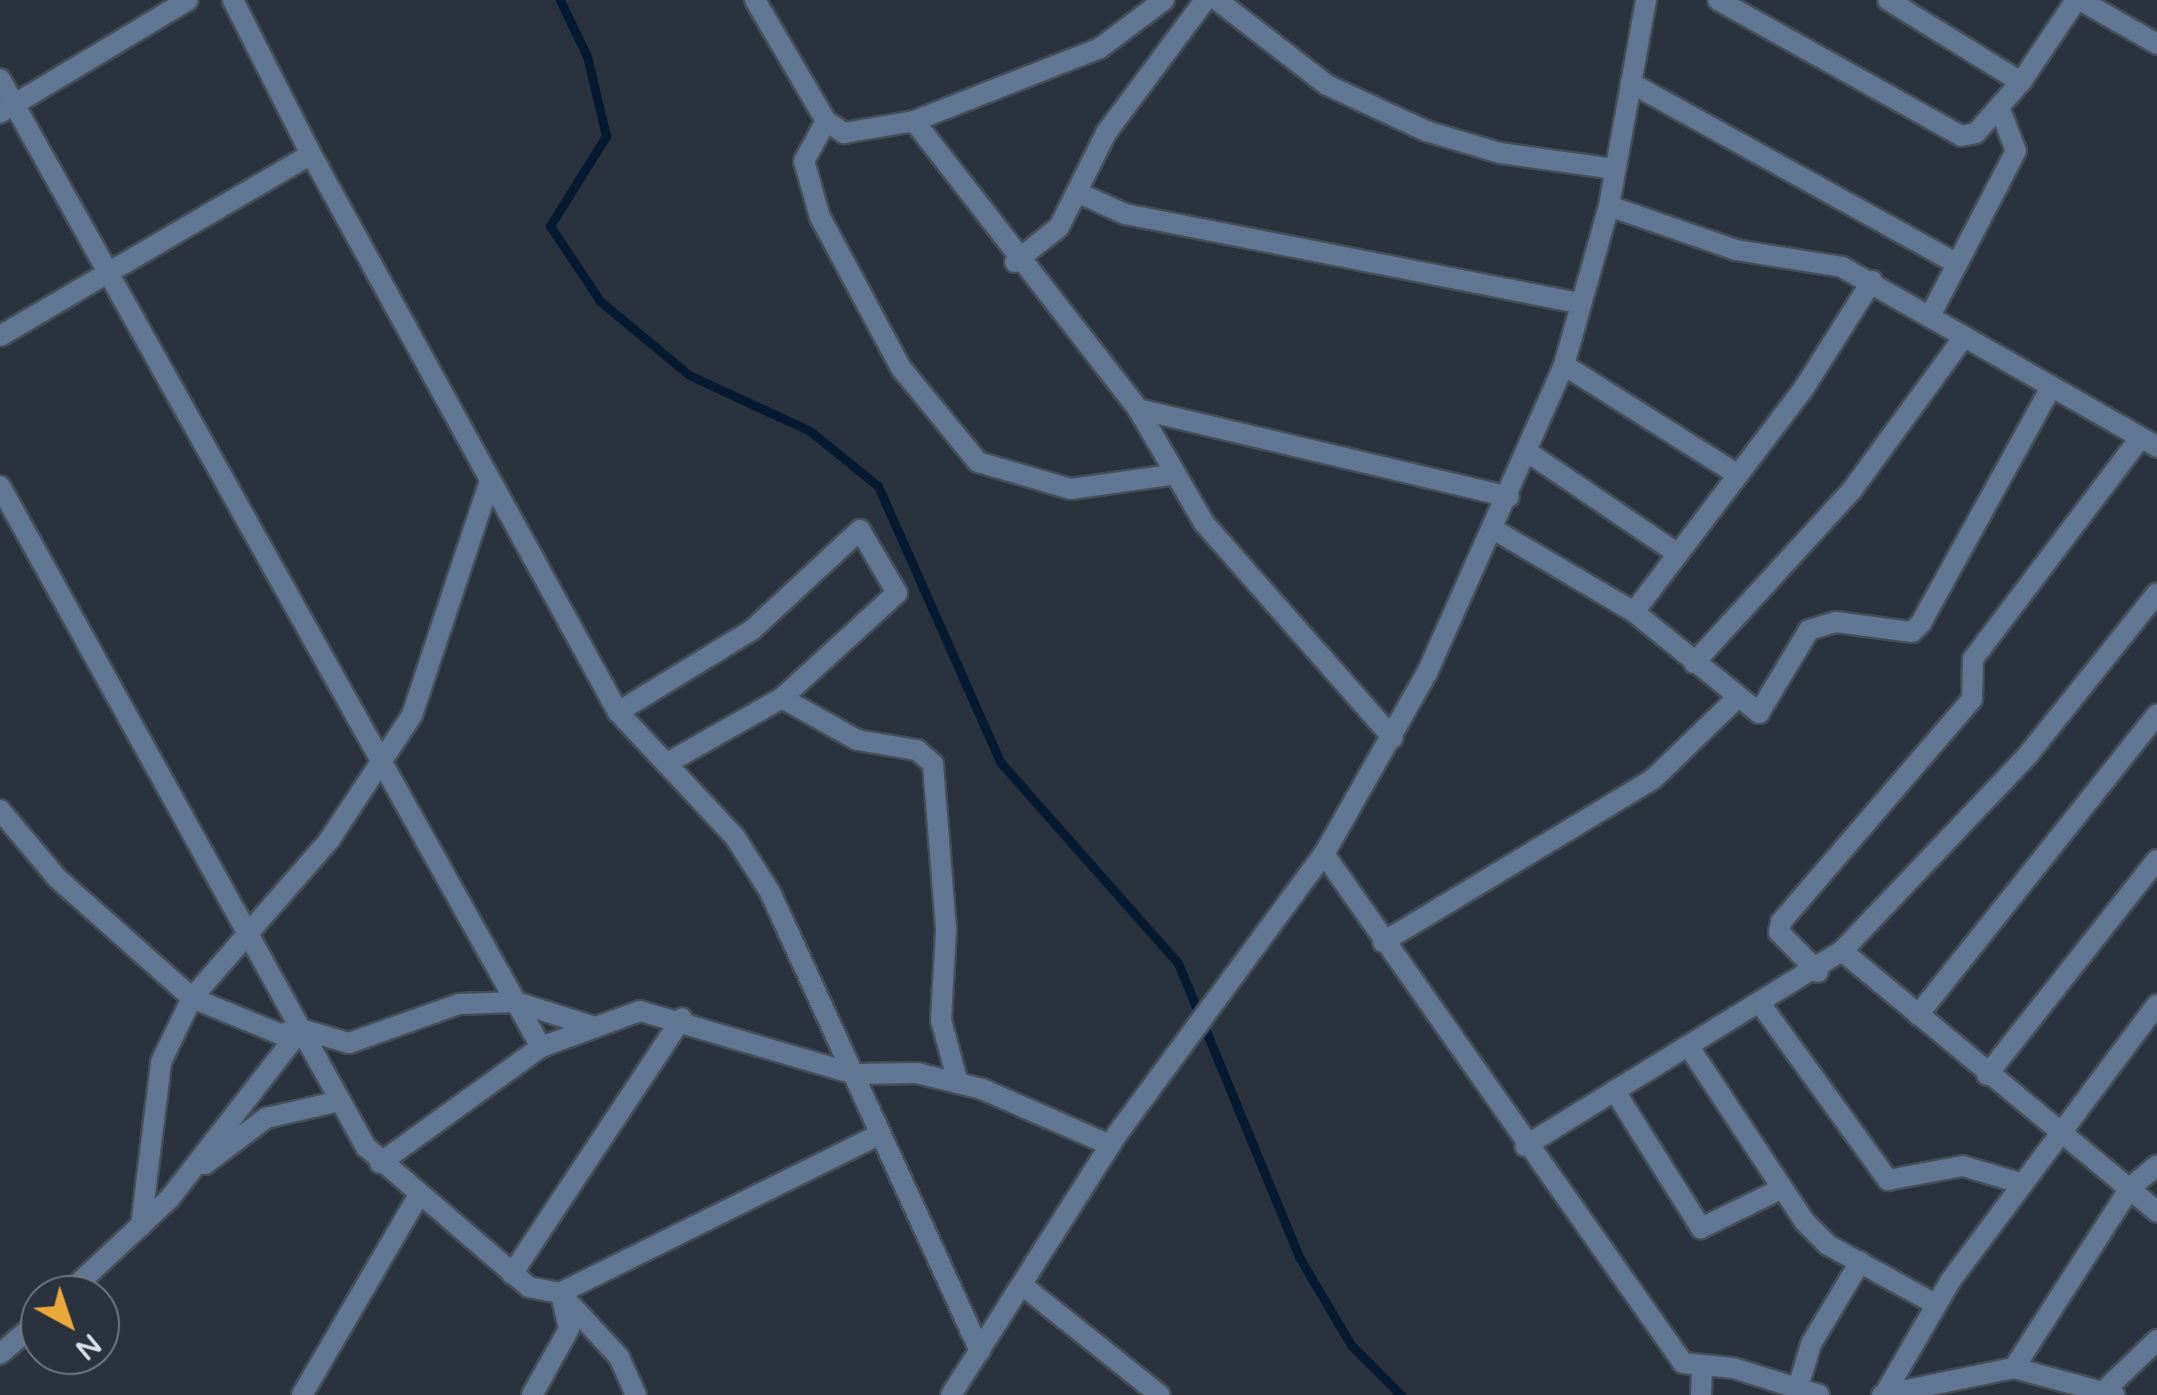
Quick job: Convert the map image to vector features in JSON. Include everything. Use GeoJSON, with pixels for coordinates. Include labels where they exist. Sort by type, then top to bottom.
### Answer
{"type":"FeatureCollection","features":[{"type":"Feature","properties":{"kind":"street"},"geometry":{"type":"LineString","coordinates":[[7,109],[188,0]]}},
{"type":"Feature","properties":{"kind":"street"},"geometry":{"type":"LineString","coordinates":[[233,0],[311,154],[618,712],[735,837],[770,892],[980,1351]]}},
{"type":"Feature","properties":{"kind":"street"},"geometry":{"type":"LineString","coordinates":[[755,0],[826,120],[844,134],[914,122],[1120,38],[1164,0]]}},
{"type":"Feature","properties":{"kind":"street"},"geometry":{"type":"LineString","coordinates":[[1016,262],[1059,227],[1080,194],[1106,132],[1205,0]]}},
{"type":"Feature","properties":{"kind":"street"},"geometry":{"type":"LineString","coordinates":[[1217,0],[1327,85],[1426,131],[1615,169]]}},
{"type":"Feature","properties":{"kind":"street"},"geometry":{"type":"LineString","coordinates":[[951,1395],[1110,1145],[1324,854],[1393,738],[1529,453],[1564,365],[1609,206],[1646,0]]}},
{"type":"Feature","properties":{"kind":"street"},"geometry":{"type":"LineString","coordinates":[[1718,0],[1943,131],[1976,133],[2021,82],[2070,2],[2157,44]]}},
{"type":"Feature","properties":{"kind":"street"},"geometry":{"type":"LineString","coordinates":[[1888,0],[2021,82]]}},
{"type":"Feature","properties":{"kind":"street"},"geometry":{"type":"LineString","coordinates":[[0,79],[7,109],[106,273],[542,1047]]}},
{"type":"Feature","properties":{"kind":"street"},"geometry":{"type":"LineString","coordinates":[[1632,83],[1958,264]]}},
{"type":"Feature","properties":{"kind":"street"},"geometry":{"type":"LineString","coordinates":[[1930,316],[2016,151],[1999,107]]}},
{"type":"Feature","properties":{"kind":"street"},"geometry":{"type":"LineString","coordinates":[[826,120],[804,160],[833,247],[901,368],[978,462],[1071,488],[1171,475]]}},
{"type":"Feature","properties":{"kind":"street"},"geometry":{"type":"LineString","coordinates":[[914,122],[1016,262],[1138,409],[1171,475],[1393,738]]}},
{"type":"Feature","properties":{"kind":"street"},"geometry":{"type":"LineString","coordinates":[[0,336],[311,154]]}},
{"type":"Feature","properties":{"kind":"street"},"geometry":{"type":"LineString","coordinates":[[1080,194],[1126,214],[1580,303]]}},
{"type":"Feature","properties":{"kind":"street"},"geometry":{"type":"LineString","coordinates":[[1609,206],[1736,250],[1842,267],[2149,443],[1974,659],[1972,699],[1781,922],[1780,932],[1818,972]]}},
{"type":"Feature","properties":{"kind":"street"},"geometry":{"type":"LineString","coordinates":[[1634,612],[1738,475],[1872,281]]}},
{"type":"Feature","properties":{"kind":"street"},"geometry":{"type":"LineString","coordinates":[[1694,663],[1852,490],[1964,337]]}},
{"type":"Feature","properties":{"kind":"street"},"geometry":{"type":"LineString","coordinates":[[1564,365],[1738,475]]}},
{"type":"Feature","properties":{"kind":"street"},"geometry":{"type":"LineString","coordinates":[[1493,530],[1634,612],[1751,713],[1766,708],[1809,630],[1822,623],[1912,632],[2050,389]]}},
{"type":"Feature","properties":{"kind":"street"},"geometry":{"type":"LineString","coordinates":[[1138,409],[1508,496]]}},
{"type":"Feature","properties":{"kind":"street"},"geometry":{"type":"LineString","coordinates":[[1529,453],[1678,554]]}},
{"type":"Feature","properties":{"kind":"street"},"geometry":{"type":"LineString","coordinates":[[140,1226],[162,1062],[192,998],[246,927],[330,839],[412,715],[489,483]]}},
{"type":"Feature","properties":{"kind":"street"},"geometry":{"type":"LineString","coordinates":[[0,486],[340,1100],[380,1164],[512,1274],[560,1293],[619,1357],[636,1395]]}},
{"type":"Feature","properties":{"kind":"street"},"geometry":{"type":"LineString","coordinates":[[618,712],[752,630],[860,530],[897,592],[782,698],[666,763]]}},
{"type":"Feature","properties":{"kind":"street"},"geometry":{"type":"LineString","coordinates":[[1525,1146],[1818,972],[1842,951],[2027,756],[2157,593]]}},
{"type":"Feature","properties":{"kind":"street"},"geometry":{"type":"LineString","coordinates":[[782,698],[857,740],[917,750],[933,764],[946,930],[941,1020],[958,1083]]}},
{"type":"Feature","properties":{"kind":"street"},"geometry":{"type":"LineString","coordinates":[[1383,942],[1653,779],[1736,698]]}},
{"type":"Feature","properties":{"kind":"street"},"geometry":{"type":"LineString","coordinates":[[1918,1015],[2157,714]]}},
{"type":"Feature","properties":{"kind":"street"},"geometry":{"type":"LineString","coordinates":[[0,810],[58,878],[192,998],[280,1034],[301,1028],[350,1043],[459,1004],[516,1002],[594,1027]]}},
{"type":"Feature","properties":{"kind":"street"},"geometry":{"type":"LineString","coordinates":[[1324,854],[1525,1146],[1672,1350],[1702,1372],[1734,1368],[1819,1395]]}},
{"type":"Feature","properties":{"kind":"street"},"geometry":{"type":"LineString","coordinates":[[1987,1076],[2157,860]]}},
{"type":"Feature","properties":{"kind":"street"},"geometry":{"type":"LineString","coordinates":[[1842,951],[1987,1076],[2157,1212]]}},
{"type":"Feature","properties":{"kind":"street"},"geometry":{"type":"LineString","coordinates":[[1762,1006],[1888,1180],[1963,1166],[2020,1184]]}},
{"type":"Feature","properties":{"kind":"street"},"geometry":{"type":"LineString","coordinates":[[1883,1395],[1936,1305],[2020,1184],[2157,1006]]}},
{"type":"Feature","properties":{"kind":"street"},"geometry":{"type":"LineString","coordinates":[[380,1164],[542,1047],[640,1010],[682,1018],[854,1074],[958,1083],[1036,1105],[1110,1145]]}},
{"type":"Feature","properties":{"kind":"street"},"geometry":{"type":"LineString","coordinates":[[512,1274],[682,1018]]}},
{"type":"Feature","properties":{"kind":"street"},"geometry":{"type":"LineString","coordinates":[[87,1275],[182,1182],[301,1028]]}},
{"type":"Feature","properties":{"kind":"street"},"geometry":{"type":"LineString","coordinates":[[1691,1050],[1779,1190],[1828,1245],[1936,1305]]}},
{"type":"Feature","properties":{"kind":"street"},"geometry":{"type":"LineString","coordinates":[[1616,1093],[1701,1228],[1779,1190]]}},
{"type":"Feature","properties":{"kind":"street"},"geometry":{"type":"LineString","coordinates":[[182,1182],[266,1118],[340,1100]]}},
{"type":"Feature","properties":{"kind":"street"},"geometry":{"type":"LineString","coordinates":[[560,1293],[880,1134]]}},
{"type":"Feature","properties":{"kind":"street"},"geometry":{"type":"LineString","coordinates":[[2014,1368],[2130,1188],[2157,1165]]}},
{"type":"Feature","properties":{"kind":"street"},"geometry":{"type":"LineString","coordinates":[[302,1395],[418,1198]]}},
{"type":"Feature","properties":{"kind":"street"},"geometry":{"type":"LineString","coordinates":[[1798,1391],[1811,1344],[1860,1262]]}},
{"type":"Feature","properties":{"kind":"street"},"geometry":{"type":"LineString","coordinates":[[1022,1285],[1160,1395]]}},
{"type":"Feature","properties":{"kind":"street"},"geometry":{"type":"LineString","coordinates":[[532,1395],[569,1329],[560,1293]]}},
{"type":"Feature","properties":{"kind":"street"},"geometry":{"type":"LineString","coordinates":[[0,1354],[20,1337]]}},
{"type":"Feature","properties":{"kind":"street"},"geometry":{"type":"LineString","coordinates":[[1883,1395],[2014,1368],[2068,1388],[2109,1393],[2157,1340]]}},
{"type":"Feature","properties":{"kind":"street"},"geometry":{"type":"LineString","coordinates":[[1702,1372],[1702,1395]]}},
{"type":"Feature","properties":{"kind":"street"},"geometry":{"type":"LineString","coordinates":[[1965,1395],[1989,1374]]}},
{"type":"Feature","properties":{"kind":"waterway"},"geometry":{"type":"LineString","coordinates":[[560,0],[587,56],[606,136],[550,226],[600,301],[689,375],[810,431],[878,486],[1001,763],[1178,963],[1299,1257],[1351,1345],[1401,1395]]}}]}
